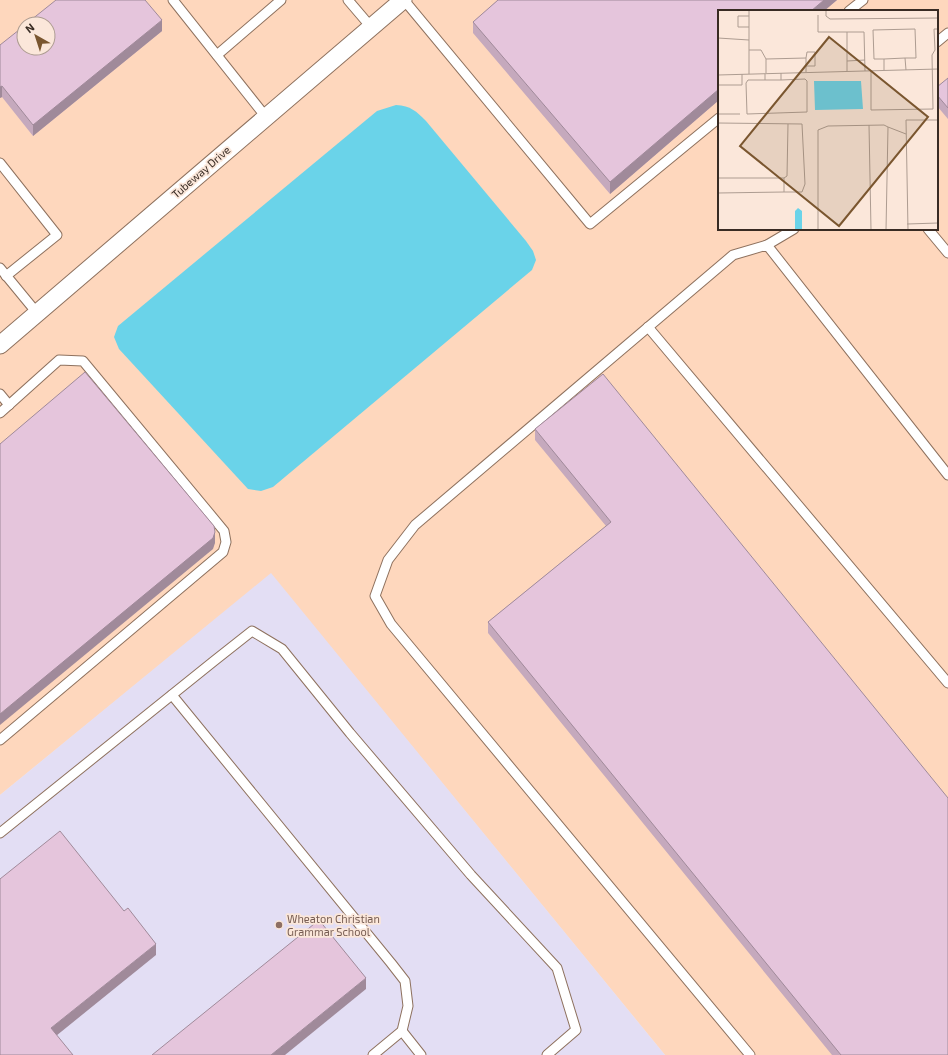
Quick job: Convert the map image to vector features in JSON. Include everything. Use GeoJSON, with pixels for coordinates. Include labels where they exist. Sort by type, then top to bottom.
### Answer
{"type":"FeatureCollection","features":[{"type":"Feature","properties":{"kind":"street","name":"Tubeway Drive"},"geometry":{"type":"LineString","coordinates":[[0,344],[404,0]]}},
{"type":"Feature","properties":{"kind":"lane"},"geometry":{"type":"LineString","coordinates":[[174,0],[266,117]]}},
{"type":"Feature","properties":{"kind":"lane"},"geometry":{"type":"LineString","coordinates":[[217,54],[281,0]]}},
{"type":"Feature","properties":{"kind":"lane"},"geometry":{"type":"LineString","coordinates":[[348,0],[371,27]]}},
{"type":"Feature","properties":{"kind":"lane"},"geometry":{"type":"LineString","coordinates":[[404,0],[590,224],[718,119]]}},
{"type":"Feature","properties":{"kind":"lane"},"geometry":{"type":"LineString","coordinates":[[850,10],[863,0]]}},
{"type":"Feature","properties":{"kind":"lane"},"geometry":{"type":"LineString","coordinates":[[938,41],[948,33]]}},
{"type":"Feature","properties":{"kind":"lane"},"geometry":{"type":"LineString","coordinates":[[0,162],[57,235],[6,276]]}},
{"type":"Feature","properties":{"kind":"lane"},"geometry":{"type":"LineString","coordinates":[[750,1055],[390,624],[375,596],[388,560],[415,525],[733,255],[767,245],[792,230]]}},
{"type":"Feature","properties":{"kind":"lane"},"geometry":{"type":"LineString","coordinates":[[929,230],[948,253]]}},
{"type":"Feature","properties":{"kind":"lane"},"geometry":{"type":"LineString","coordinates":[[767,245],[948,475]]}},
{"type":"Feature","properties":{"kind":"lane"},"geometry":{"type":"LineString","coordinates":[[0,268],[37,313]]}},
{"type":"Feature","properties":{"kind":"lane"},"geometry":{"type":"LineString","coordinates":[[648,326],[948,683]]}},
{"type":"Feature","properties":{"kind":"lane"},"geometry":{"type":"LineString","coordinates":[[0,413],[59,360],[83,362],[224,531],[226,542],[223,552],[0,740]]}},
{"type":"Feature","properties":{"kind":"lane"},"geometry":{"type":"LineString","coordinates":[[0,394],[9,405]]}},
{"type":"Feature","properties":{"kind":"lane"},"geometry":{"type":"LineString","coordinates":[[0,833],[252,631],[282,649],[350,733],[471,875],[557,968],[576,1030],[547,1055]]}},
{"type":"Feature","properties":{"kind":"lane"},"geometry":{"type":"LineString","coordinates":[[172,695],[405,981],[408,1006],[402,1032],[373,1055]]}},
{"type":"Feature","properties":{"kind":"lane"},"geometry":{"type":"LineString","coordinates":[[402,1032],[421,1055]]}},
{"type":"Feature","properties":{"kind":"shaded area"},"geometry":{"type":"Polygon","coordinates":[[[0,0],[948,0],[948,1055],[665,1055],[271,574],[0,795],[0,0]]]}},
{"type":"Feature","properties":{"kind":"shaded area","name":"Wheaton Christian Grammar School"},"geometry":{"type":"Polygon","coordinates":[[[271,573],[665,1055],[0,1055],[0,795],[271,573]]]}},
{"type":"Feature","properties":{"kind":"water"},"geometry":{"type":"Polygon","coordinates":[[[396,105],[413,110],[426,121],[526,241],[533,251],[536,260],[532,270],[273,487],[261,491],[248,489],[119,349],[114,337],[118,326],[377,111],[396,105]]]}},
{"type":"Feature","properties":{"kind":"building"},"geometry":{"type":"Polygon","coordinates":[[[56,0],[145,0],[162,20],[33,125],[2,86],[0,87],[0,45],[16,32],[16,56],[56,56],[56,16],[36,16],[56,0]]]}},
{"type":"Feature","properties":{"kind":"building"},"geometry":{"type":"Polygon","coordinates":[[[498,0],[824,0],[812,10],[718,10],[718,90],[610,182],[473,22],[498,0]]]}},
{"type":"Feature","properties":{"kind":"building"},"geometry":{"type":"Polygon","coordinates":[[[948,78],[948,108],[938,96],[938,86],[948,78]]]}},
{"type":"Feature","properties":{"kind":"building"},"geometry":{"type":"Polygon","coordinates":[[[85,372],[214,526],[215,532],[213,538],[0,714],[0,444],[85,372]]]}},
{"type":"Feature","properties":{"kind":"building"},"geometry":{"type":"Polygon","coordinates":[[[603,374],[948,798],[948,1055],[841,1055],[488,622],[611,522],[535,429],[603,374]]]}},
{"type":"Feature","properties":{"kind":"building"},"geometry":{"type":"Polygon","coordinates":[[[60,831],[124,911],[128,908],[156,944],[51,1028],[73,1055],[0,1055],[0,879],[60,831]]]}},
{"type":"Feature","properties":{"kind":"building","name":"Wheaton Christian Grammar School"},"geometry":{"type":"Polygon","coordinates":[[[319,920],[366,978],[271,1055],[152,1055],[319,920]]]}},
{"type":"Feature","properties":{"kind":"place","name":"Wheaton Christian Grammar School"},"geometry":{"type":"Point","coordinates":[279,925]}}]}
